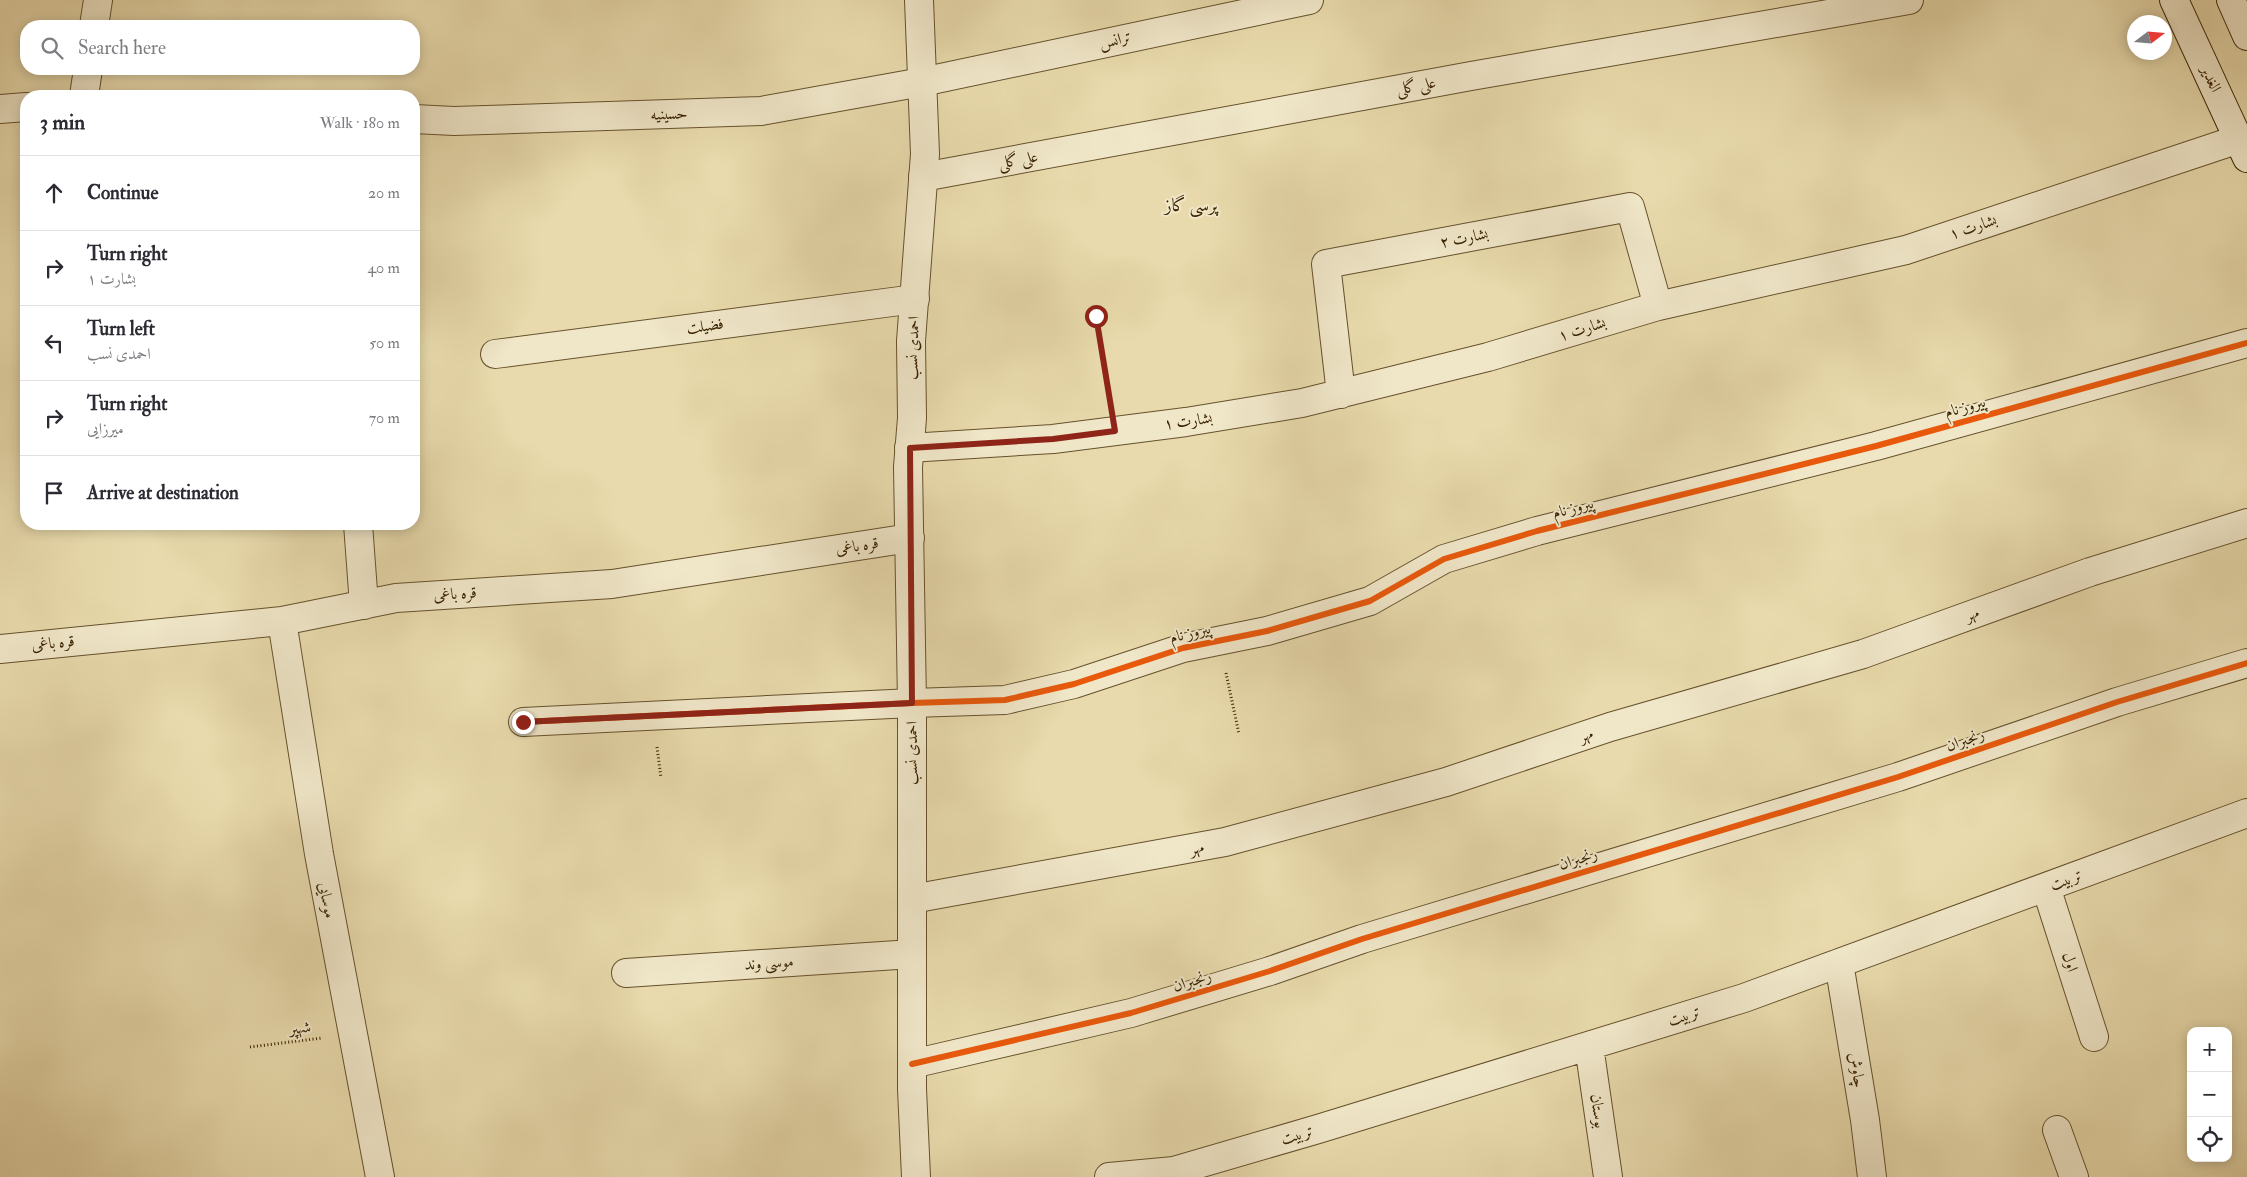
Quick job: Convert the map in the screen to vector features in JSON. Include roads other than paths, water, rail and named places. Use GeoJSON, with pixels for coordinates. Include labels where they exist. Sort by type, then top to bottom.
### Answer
{"type":"FeatureCollection","features":[{"type":"Feature","properties":{"kind":"street"},"geometry":{"type":"LineString","coordinates":[[95,20],[98,0]]}},
{"type":"Feature","properties":{"kind":"street","name":"احمدی نسب"},"geometry":{"type":"LineString","coordinates":[[916,1177],[912,1064],[910,448],[912,418],[911,341],[925,154],[919,0]]}},
{"type":"Feature","properties":{"kind":"street","name":"ترانس"},"geometry":{"type":"LineString","coordinates":[[922,82],[1309,0]]}},
{"type":"Feature","properties":{"kind":"street","name":"علی گلی"},"geometry":{"type":"LineString","coordinates":[[923,177],[1471,76],[1909,0]]}},
{"type":"Feature","properties":{"kind":"street","name":"الغدیر"},"geometry":{"type":"LineString","coordinates":[[2174,0],[2243,149]]}},
{"type":"Feature","properties":{"kind":"street"},"geometry":{"type":"LineString","coordinates":[[2231,0],[2247,36]]}},
{"type":"Feature","properties":{"kind":"street"},"geometry":{"type":"LineString","coordinates":[[85,90],[87,75]]}},
{"type":"Feature","properties":{"kind":"street","name":"حسینیه"},"geometry":{"type":"LineString","coordinates":[[420,119],[454,122],[761,110],[922,82]]}},
{"type":"Feature","properties":{"kind":"street"},"geometry":{"type":"LineString","coordinates":[[0,109],[20,107]]}},
{"type":"Feature","properties":{"kind":"street","name":"بشارت ۱"},"geometry":{"type":"LineString","coordinates":[[910,448],[1053,439],[1302,403],[1488,357],[1658,306],[1906,250],[2243,149]]}},
{"type":"Feature","properties":{"kind":"street","name":"بشارت ۲"},"geometry":{"type":"LineString","coordinates":[[1341,394],[1326,264],[1630,207],[1658,306]]}},
{"type":"Feature","properties":{"kind":"street","name":"فضیلت"},"geometry":{"type":"LineString","coordinates":[[494,354],[915,299]]}},
{"type":"Feature","properties":{"kind":"street","name":"پیروز نام"},"geometry":{"type":"LineString","coordinates":[[523,722],[1005,700],[1074,684],[1183,648],[1267,631],[1370,601],[1444,560],[1538,531],[1876,446],[2247,343]]}},
{"type":"Feature","properties":{"kind":"street","name":"مهر"},"geometry":{"type":"LineString","coordinates":[[912,899],[1225,842],[1437,784],[1529,755],[1610,726],[1863,654],[2090,572],[2247,523]]}},
{"type":"Feature","properties":{"kind":"street"},"geometry":{"type":"LineString","coordinates":[[358,530],[364,605]]}},
{"type":"Feature","properties":{"kind":"street","name":"قره باغی"},"geometry":{"type":"LineString","coordinates":[[0,649],[282,621],[396,598],[612,584],[910,538]]}},
{"type":"Feature","properties":{"kind":"street","name":"موسایی"},"geometry":{"type":"LineString","coordinates":[[282,621],[319,854],[380,1177]]}},
{"type":"Feature","properties":{"kind":"street","name":"رنجبران"},"geometry":{"type":"LineString","coordinates":[[912,1064],[1132,1014],[1270,971],[1362,939],[1862,788],[2116,702],[2247,663]]}},
{"type":"Feature","properties":{"kind":"street","name":"تربیت"},"geometry":{"type":"LineString","coordinates":[[1110,1177],[1174,1171],[1318,1129],[1744,998],[2247,813]]}},
{"type":"Feature","properties":{"kind":"street","name":"اول"},"geometry":{"type":"LineString","coordinates":[[2046,887],[2094,1036]]}},
{"type":"Feature","properties":{"kind":"street","name":"موسی وند"},"geometry":{"type":"LineString","coordinates":[[626,972],[912,954]]}},
{"type":"Feature","properties":{"kind":"street","name":"چاوش"},"geometry":{"type":"LineString","coordinates":[[1839,963],[1865,1120],[1872,1177]]}},
{"type":"Feature","properties":{"kind":"street","name":"بوستان"},"geometry":{"type":"LineString","coordinates":[[1588,1046],[1608,1177]]}},
{"type":"Feature","properties":{"kind":"street"},"geometry":{"type":"LineString","coordinates":[[2058,1130],[2074,1177]]}},
{"type":"Feature","properties":{"kind":"district","name":"پرسی گاز"},"geometry":{"type":"Point","coordinates":[1191,205]}}]}
